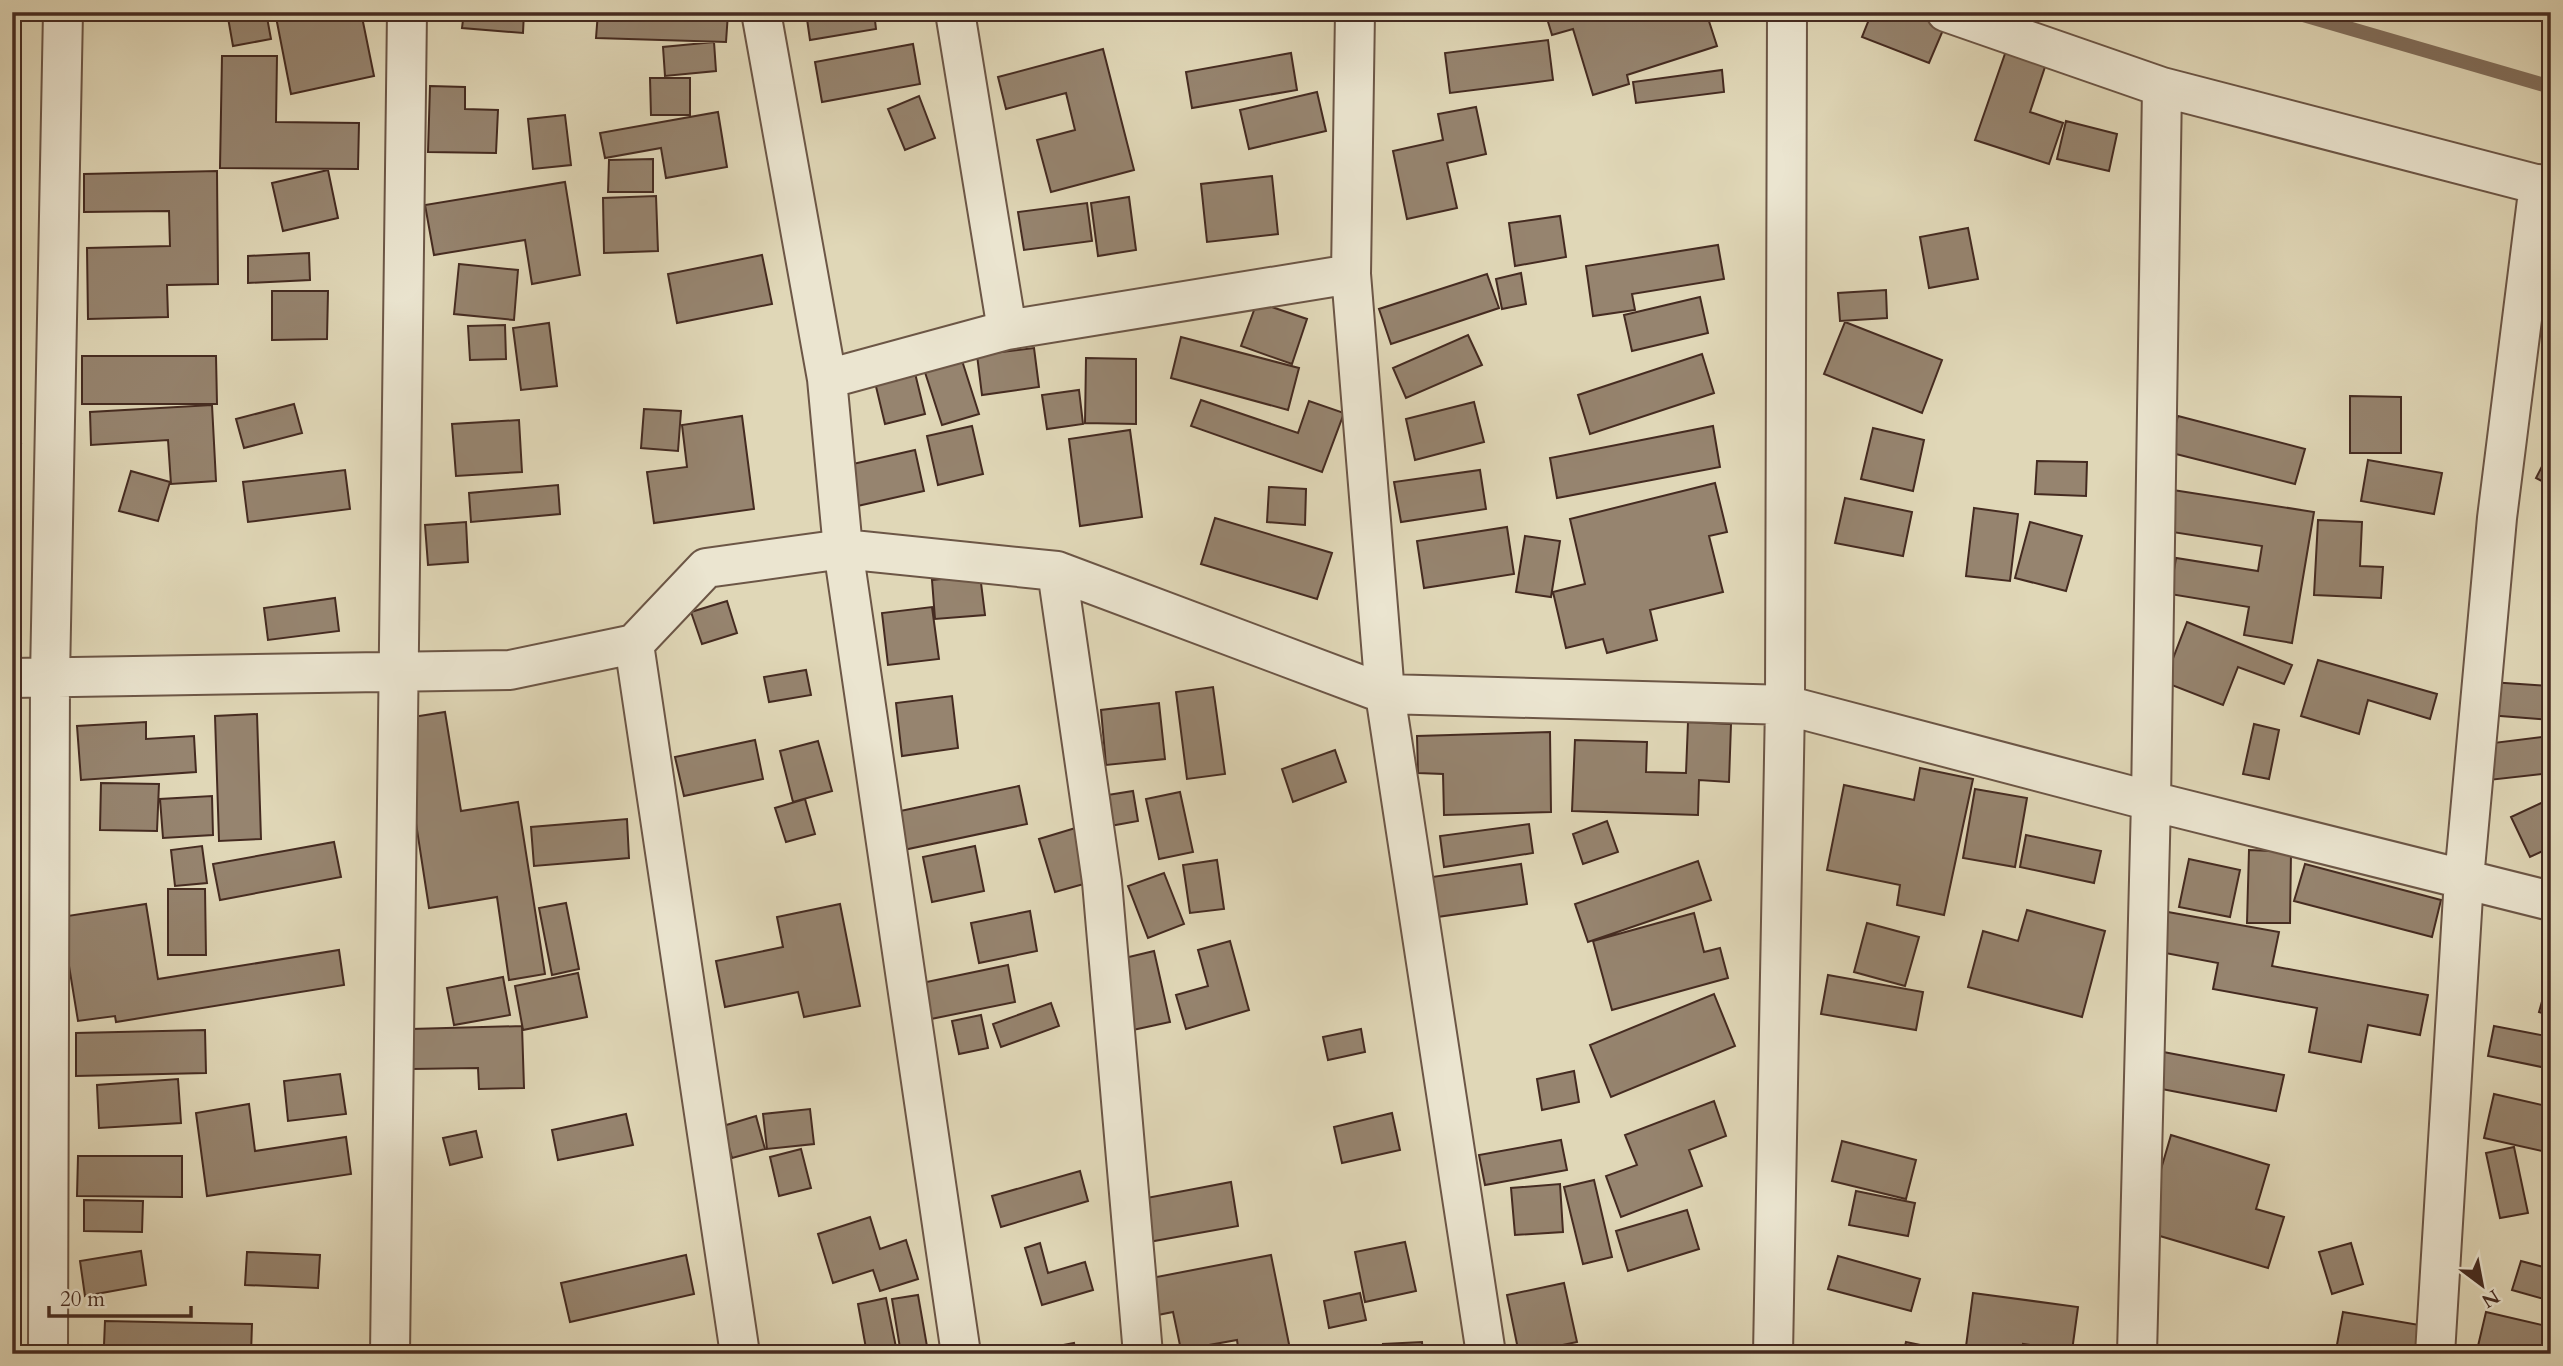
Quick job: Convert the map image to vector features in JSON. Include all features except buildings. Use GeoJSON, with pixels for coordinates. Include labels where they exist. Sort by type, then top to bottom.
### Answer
{"type":"FeatureCollection","features":[{"type":"Feature","properties":{"kind":"street"},"geometry":{"type":"LineString","coordinates":[[48,1354],[50,677],[63,12]]}},
{"type":"Feature","properties":{"kind":"street"},"geometry":{"type":"LineString","coordinates":[[390,1354],[407,12]]}},
{"type":"Feature","properties":{"kind":"street"},"geometry":{"type":"LineString","coordinates":[[761,12],[827,379],[843,549],[961,1354]]}},
{"type":"Feature","properties":{"kind":"street"},"geometry":{"type":"LineString","coordinates":[[955,12],[1007,330]]}},
{"type":"Feature","properties":{"kind":"street"},"geometry":{"type":"LineString","coordinates":[[1355,12],[1351,274],[1385,694],[1486,1354]]}},
{"type":"Feature","properties":{"kind":"street"},"geometry":{"type":"LineString","coordinates":[[1773,1354],[1785,705],[1787,12]]}},
{"type":"Feature","properties":{"kind":"street"},"geometry":{"type":"LineString","coordinates":[[1946,12],[2162,87],[2545,186],[2497,518],[2464,879],[2435,1354]]}},
{"type":"Feature","properties":{"kind":"street"},"geometry":{"type":"LineString","coordinates":[[2137,1354],[2151,801],[2162,87]]}},
{"type":"Feature","properties":{"kind":"street"},"geometry":{"type":"LineString","coordinates":[[827,379],[1007,330],[1351,274]]}},
{"type":"Feature","properties":{"kind":"street"},"geometry":{"type":"LineString","coordinates":[[12,678],[510,670],[634,645],[706,568],[843,549],[1057,571],[1385,694],[1785,705],[2151,801],[2551,901]]}},
{"type":"Feature","properties":{"kind":"street"},"geometry":{"type":"LineString","coordinates":[[1057,571],[1102,882],[1143,1354]]}},
{"type":"Feature","properties":{"kind":"street"},"geometry":{"type":"LineString","coordinates":[[634,645],[740,1354]]}},
{"type":"Feature","properties":{"kind":"waterway"},"geometry":{"type":"LineString","coordinates":[[2293,12],[2551,87]]}}]}
